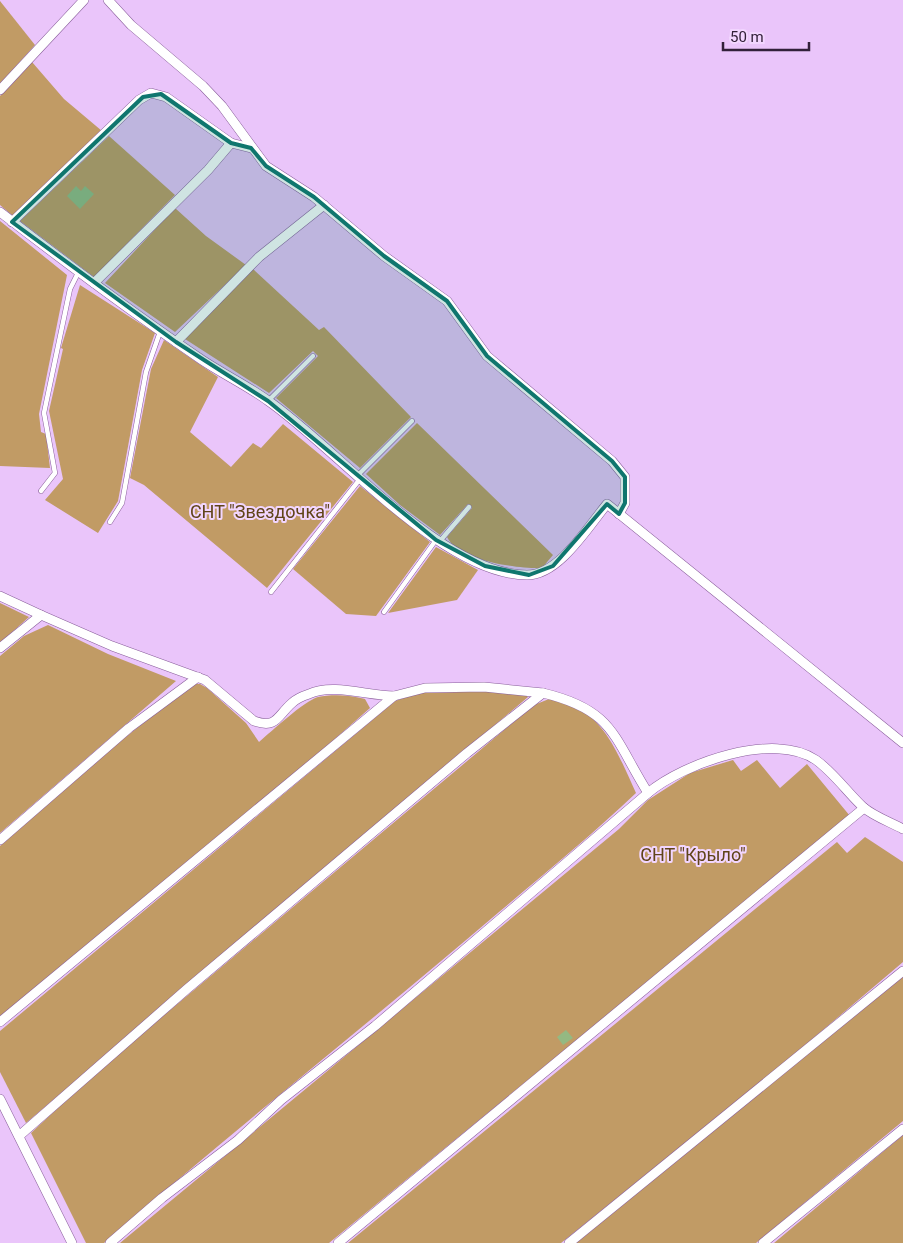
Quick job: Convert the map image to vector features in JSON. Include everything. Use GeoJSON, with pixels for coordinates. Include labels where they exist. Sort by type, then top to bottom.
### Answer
{"type":"FeatureCollection","features":[{"type":"Feature","properties":{"kind":"street"},"geometry":{"type":"LineString","coordinates":[[0,90],[84,0]]}},
{"type":"Feature","properties":{"kind":"street"},"geometry":{"type":"LineString","coordinates":[[108,0],[131,25],[203,86],[222,106],[266,166],[324,205],[384,256],[447,301],[487,356],[612,462],[626,477],[625,503],[619,514]]}},
{"type":"Feature","properties":{"kind":"street"},"geometry":{"type":"LineString","coordinates":[[12,222],[139,100],[151,93],[166,97],[231,143],[251,148]]}},
{"type":"Feature","properties":{"kind":"street"},"geometry":{"type":"LineString","coordinates":[[94,283],[208,170],[231,143]]}},
{"type":"Feature","properties":{"kind":"street"},"geometry":{"type":"LineString","coordinates":[[176,342],[259,257],[324,205]]}},
{"type":"Feature","properties":{"kind":"street"},"geometry":{"type":"LineString","coordinates":[[0,212],[78,273],[176,342],[268,400],[437,541],[495,570],[529,575],[545,570],[563,558],[607,504],[903,743]]}},
{"type":"Feature","properties":{"kind":"street"},"geometry":{"type":"LineString","coordinates":[[0,596],[112,646],[205,680],[254,722],[264,725],[272,723],[294,701],[311,692],[338,690],[373,696],[394,696],[425,688],[512,688],[543,693],[581,704],[606,724],[619,740],[648,793]]}},
{"type":"Feature","properties":{"kind":"street"},"geometry":{"type":"LineString","coordinates":[[0,648],[41,615]]}},
{"type":"Feature","properties":{"kind":"street"},"geometry":{"type":"LineString","coordinates":[[0,840],[129,728],[198,677]]}},
{"type":"Feature","properties":{"kind":"street"},"geometry":{"type":"LineString","coordinates":[[18,1136],[202,977],[468,752],[543,693]]}},
{"type":"Feature","properties":{"kind":"street"},"geometry":{"type":"LineString","coordinates":[[0,1022],[241,825],[340,739],[394,696]]}},
{"type":"Feature","properties":{"kind":"street"},"geometry":{"type":"LineString","coordinates":[[110,1243],[162,1198],[238,1140],[281,1100],[374,1026],[648,793],[696,765],[733,754],[777,748],[795,750],[817,761],[864,808],[903,829]]}},
{"type":"Feature","properties":{"kind":"street"},"geometry":{"type":"LineString","coordinates":[[338,1243],[864,808]]}},
{"type":"Feature","properties":{"kind":"street"},"geometry":{"type":"LineString","coordinates":[[569,1243],[903,971]]}},
{"type":"Feature","properties":{"kind":"street"},"geometry":{"type":"LineString","coordinates":[[0,1099],[72,1243]]}},
{"type":"Feature","properties":{"kind":"street"},"geometry":{"type":"LineString","coordinates":[[763,1243],[903,1129]]}},
{"type":"Feature","properties":{"kind":"lane"},"geometry":{"type":"LineString","coordinates":[[41,491],[55,473],[44,413],[70,290],[78,273]]}},
{"type":"Feature","properties":{"kind":"lane"},"geometry":{"type":"LineString","coordinates":[[110,522],[122,503],[146,372],[161,331]]}},
{"type":"Feature","properties":{"kind":"lane"},"geometry":{"type":"LineString","coordinates":[[268,400],[313,356]]}},
{"type":"Feature","properties":{"kind":"lane"},"geometry":{"type":"LineString","coordinates":[[271,592],[359,477],[412,421]]}},
{"type":"Feature","properties":{"kind":"lane"},"geometry":{"type":"LineString","coordinates":[[384,612],[437,541],[469,507]]}},
{"type":"Feature","properties":{"kind":"highlighted area"},"geometry":{"type":"Polygon","coordinates":[[[161,94],[231,143],[251,148],[266,166],[314,197],[384,256],[447,301],[487,356],[612,461],[625,477],[625,503],[619,514],[607,504],[553,566],[529,575],[519,575],[485,566],[436,540],[268,401],[176,342],[12,222],[143,97],[161,94]]]}},
{"type":"Feature","properties":{"kind":"green space"},"geometry":{"type":"Polygon","coordinates":[[[0,1],[35,45],[0,84],[0,1]]]}},
{"type":"Feature","properties":{"kind":"green space"},"geometry":{"type":"Polygon","coordinates":[[[32,62],[64,99],[102,131],[13,216],[0,205],[0,96],[32,62]]]}},
{"type":"Feature","properties":{"kind":"green space"},"geometry":{"type":"Polygon","coordinates":[[[109,136],[175,195],[94,277],[20,221],[109,136]]]}},
{"type":"Feature","properties":{"kind":"green space"},"geometry":{"type":"Polygon","coordinates":[[[175,208],[206,236],[246,265],[175,332],[105,283],[175,208]]]}},
{"type":"Feature","properties":{"kind":"green space"},"geometry":{"type":"Polygon","coordinates":[[[0,221],[67,275],[39,414],[41,432],[46,434],[50,468],[0,466],[0,221]]]}},
{"type":"Feature","properties":{"kind":"green space","name":"СНТ \"Звездочка\""},"geometry":{"type":"Polygon","coordinates":[[[253,269],[319,330],[324,327],[411,417],[360,468],[276,398],[318,356],[313,351],[269,393],[185,339],[253,269]]]}},
{"type":"Feature","properties":{"kind":"green space"},"geometry":{"type":"Polygon","coordinates":[[[80,285],[155,333],[142,370],[118,501],[98,533],[45,500],[63,479],[49,411],[63,349],[61,348],[80,285]]]}},
{"type":"Feature","properties":{"kind":"green space","name":"СНТ \"Звездочка\""},"geometry":{"type":"Polygon","coordinates":[[[164,340],[218,377],[190,432],[231,467],[253,443],[261,448],[283,424],[353,482],[267,588],[144,485],[130,478],[151,369],[164,340]]]}},
{"type":"Feature","properties":{"kind":"green space","name":"СНТ \"Звездочка\""},"geometry":{"type":"Polygon","coordinates":[[[417,423],[553,555],[542,568],[519,567],[490,562],[464,552],[447,537],[472,508],[468,504],[440,535],[400,505],[366,474],[417,423]]]}},
{"type":"Feature","properties":{"kind":"green space","name":"СНТ \"Звездочка\""},"geometry":{"type":"Polygon","coordinates":[[[360,486],[430,542],[376,616],[346,614],[293,569],[360,486]]]}},
{"type":"Feature","properties":{"kind":"green space"},"geometry":{"type":"Polygon","coordinates":[[[436,547],[478,570],[457,600],[388,613],[436,547]]]}},
{"type":"Feature","properties":{"kind":"green space"},"geometry":{"type":"Polygon","coordinates":[[[0,603],[29,617],[0,643],[0,603]]]}},
{"type":"Feature","properties":{"kind":"green space"},"geometry":{"type":"Polygon","coordinates":[[[48,625],[108,654],[176,681],[0,833],[0,656],[24,636],[48,625]]]}},
{"type":"Feature","properties":{"kind":"green space"},"geometry":{"type":"Polygon","coordinates":[[[192,684],[200,684],[207,688],[246,723],[259,742],[297,710],[318,697],[335,695],[365,699],[370,708],[286,782],[0,1016],[0,846],[122,740],[192,684]]]}},
{"type":"Feature","properties":{"kind":"green space"},"geometry":{"type":"Polygon","coordinates":[[[522,692],[528,697],[26,1123],[0,1072],[0,1031],[395,701],[418,693],[522,692]]]}},
{"type":"Feature","properties":{"kind":"green space","name":"СНТ \"Крыло\""},"geometry":{"type":"Polygon","coordinates":[[[549,699],[576,707],[597,723],[613,745],[636,793],[551,868],[104,1243],[86,1243],[31,1133],[87,1081],[163,1016],[534,705],[549,699]]]}},
{"type":"Feature","properties":{"kind":"green space","name":"СНТ \"Крыло\""},"geometry":{"type":"Polygon","coordinates":[[[733,760],[741,771],[757,760],[780,788],[807,764],[850,816],[329,1243],[120,1243],[619,829],[648,800],[690,773],[733,760]]]}},
{"type":"Feature","properties":{"kind":"green space","name":"СНТ \"Крыло\""},"geometry":{"type":"Polygon","coordinates":[[[865,837],[903,862],[903,962],[777,1069],[561,1243],[348,1243],[837,842],[847,853],[865,837]]]}},
{"type":"Feature","properties":{"kind":"green space"},"geometry":{"type":"Polygon","coordinates":[[[903,976],[903,1121],[756,1243],[576,1243],[903,976]]]}},
{"type":"Feature","properties":{"kind":"green space"},"geometry":{"type":"Polygon","coordinates":[[[903,1135],[903,1243],[774,1243],[903,1135]]]}},
{"type":"Feature","properties":{"kind":"building"},"geometry":{"type":"Polygon","coordinates":[[[76,186],[81,191],[85,186],[94,194],[80,209],[67,196],[76,186]]]}},
{"type":"Feature","properties":{"kind":"building"},"geometry":{"type":"Polygon","coordinates":[[[566,1030],[573,1038],[563,1045],[557,1037],[566,1030]]]}}]}
